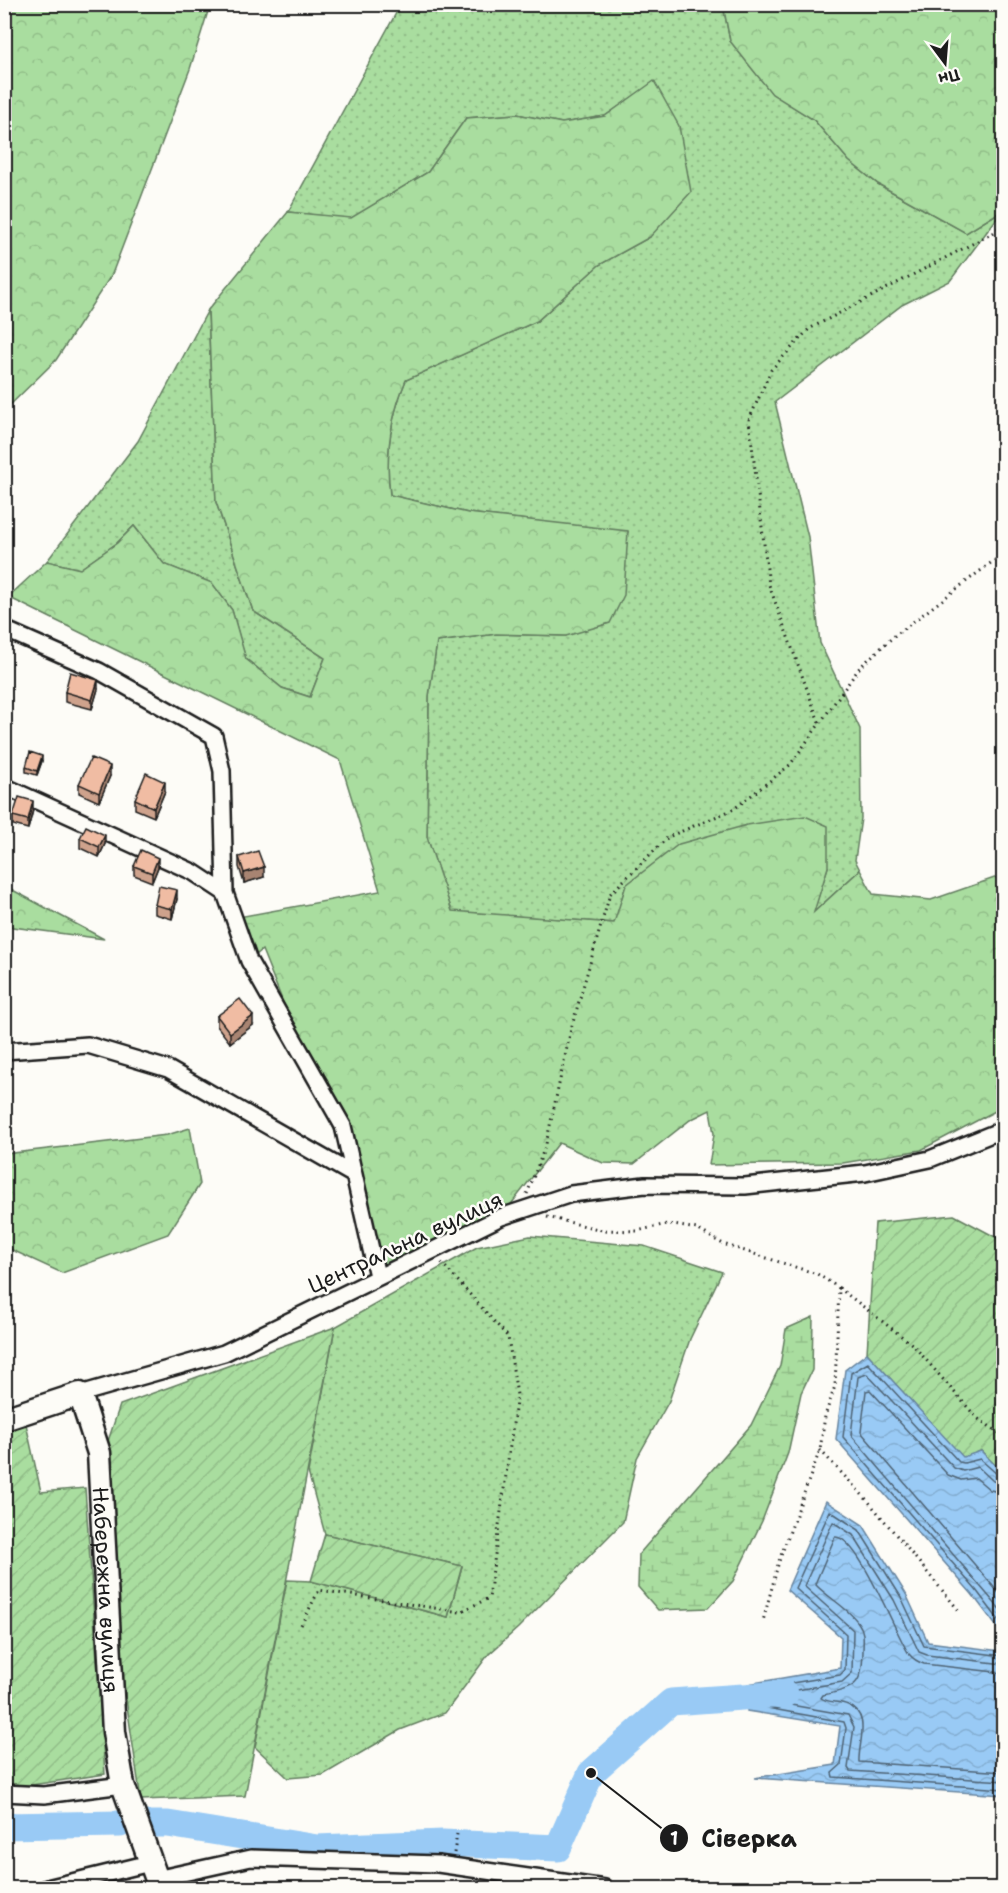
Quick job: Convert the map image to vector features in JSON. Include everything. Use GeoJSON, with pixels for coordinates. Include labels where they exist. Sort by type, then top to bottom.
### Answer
{"type":"FeatureCollection","features":[{"type":"Feature","properties":{"kind":"street"},"geometry":{"type":"LineString","coordinates":[[4,629],[99,671],[214,736],[222,771],[225,893],[249,962],[343,1126],[352,1174],[377,1276]]}},
{"type":"Feature","properties":{"kind":"street"},"geometry":{"type":"LineString","coordinates":[[4,786],[194,872],[225,893]]}},
{"type":"Feature","properties":{"kind":"street"},"geometry":{"type":"LineString","coordinates":[[4,1052],[88,1045],[168,1069],[352,1174]]}},
{"type":"Feature","properties":{"kind":"street","name":"Центральна вулиця"},"geometry":{"type":"LineString","coordinates":[[80,1394],[224,1353],[501,1217],[571,1194],[645,1185],[745,1186],[865,1173],[930,1159],[1004,1129]]}},
{"type":"Feature","properties":{"kind":"street"},"geometry":{"type":"LineString","coordinates":[[4,1419],[80,1394]]}},
{"type":"Feature","properties":{"kind":"street","name":"Набережна вулиця"},"geometry":{"type":"LineString","coordinates":[[80,1394],[99,1453],[114,1732],[123,1785],[155,1877]]}},
{"type":"Feature","properties":{"kind":"street"},"geometry":{"type":"LineString","coordinates":[[4,1793],[44,1796],[123,1785]]}},
{"type":"Feature","properties":{"kind":"street"},"geometry":{"type":"LineString","coordinates":[[47,1888],[155,1877],[251,1858],[438,1864],[605,1888]]}},
{"type":"Feature","properties":{"kind":"path"},"geometry":{"type":"LineString","coordinates":[[819,722],[769,585],[749,420],[771,370],[809,329],[993,233],[1004,223]]}},
{"type":"Feature","properties":{"kind":"path"},"geometry":{"type":"LineString","coordinates":[[1004,554],[892,637],[860,667],[790,765],[734,809],[668,837],[610,894],[571,1029],[546,1144],[521,1212],[602,1230],[637,1231],[667,1224],[697,1229],[723,1245],[816,1274],[839,1288],[913,1346],[977,1418],[1004,1436]]}},
{"type":"Feature","properties":{"kind":"path"},"geometry":{"type":"LineString","coordinates":[[301,1625],[320,1590],[460,1612],[489,1598],[517,1395],[508,1337],[432,1252]]}},
{"type":"Feature","properties":{"kind":"path"},"geometry":{"type":"LineString","coordinates":[[763,1621],[779,1561],[820,1450],[825,1416],[835,1386],[839,1288]]}},
{"type":"Feature","properties":{"kind":"path"},"geometry":{"type":"LineString","coordinates":[[820,1450],[868,1501],[961,1613]]}},
{"type":"Feature","properties":{"kind":"path"},"geometry":{"type":"LineString","coordinates":[[454,1852],[457,1834]]}},
{"type":"Feature","properties":{"kind":"green space"},"geometry":{"type":"Polygon","coordinates":[[[5,4],[210,5],[190,69],[112,274],[56,360],[5,410],[5,4]]]}},
{"type":"Feature","properties":{"kind":"green space"},"geometry":{"type":"Polygon","coordinates":[[[401,4],[723,5],[730,41],[772,93],[814,120],[849,161],[878,184],[966,233],[1003,210],[950,281],[902,305],[775,402],[808,537],[820,643],[860,729],[861,818],[855,860],[860,870],[813,913],[828,867],[626,885],[615,923],[452,912],[427,837],[429,696],[437,642],[496,634],[566,636],[628,532],[468,513],[390,495],[389,451],[396,408],[406,380],[537,321],[599,265],[650,237],[655,82],[605,116],[562,123],[517,114],[466,118],[428,172],[351,219],[288,212],[401,4]]]}},
{"type":"Feature","properties":{"kind":"green space"},"geometry":{"type":"Polygon","coordinates":[[[723,5],[1003,5],[1003,210],[966,233],[878,184],[849,161],[814,120],[772,94],[730,41],[723,5]]]}},
{"type":"Feature","properties":{"kind":"green space"},"geometry":{"type":"Polygon","coordinates":[[[654,81],[679,126],[691,192],[650,237],[599,265],[537,321],[406,380],[396,408],[389,451],[390,495],[468,513],[628,531],[624,595],[610,623],[566,636],[496,634],[437,642],[429,696],[427,837],[452,911],[614,923],[626,885],[679,844],[747,825],[805,816],[828,826],[828,867],[814,912],[860,870],[873,894],[931,900],[1003,875],[1003,1107],[921,1150],[843,1163],[709,1165],[714,1134],[710,1110],[690,1120],[634,1164],[603,1163],[559,1143],[501,1217],[377,1276],[352,1174],[262,950],[249,961],[233,918],[380,891],[340,760],[8,597],[47,561],[80,569],[117,543],[134,526],[164,564],[212,583],[232,610],[246,659],[282,688],[310,697],[325,658],[253,611],[216,502],[208,310],[288,212],[351,218],[428,172],[466,118],[517,114],[562,123],[605,116],[654,81]]]}},
{"type":"Feature","properties":{"kind":"green space"},"geometry":{"type":"Polygon","coordinates":[[[208,310],[216,502],[253,611],[325,658],[310,697],[282,688],[245,658],[232,610],[212,583],[164,564],[134,526],[117,543],[80,569],[47,561],[138,441],[208,310]]]}},
{"type":"Feature","properties":{"kind":"green space"},"geometry":{"type":"Polygon","coordinates":[[[5,886],[104,939],[5,926],[5,886]]]}},
{"type":"Feature","properties":{"kind":"green space"},"geometry":{"type":"Polygon","coordinates":[[[190,1128],[200,1184],[168,1234],[62,1273],[10,1249],[5,1249],[5,1154],[167,1135],[190,1128]]]}},
{"type":"Feature","properties":{"kind":"green space"},"geometry":{"type":"Polygon","coordinates":[[[954,1215],[1003,1241],[1003,1473],[981,1451],[963,1458],[867,1353],[875,1223],[954,1215]]]}},
{"type":"Feature","properties":{"kind":"green space"},"geometry":{"type":"Polygon","coordinates":[[[530,1236],[644,1246],[722,1272],[690,1339],[669,1401],[637,1458],[623,1522],[518,1628],[488,1655],[445,1713],[400,1730],[323,1775],[288,1778],[255,1747],[287,1580],[311,1581],[448,1617],[462,1566],[325,1534],[308,1472],[335,1327],[477,1247],[530,1236]]]}},
{"type":"Feature","properties":{"kind":"green space"},"geometry":{"type":"Polygon","coordinates":[[[813,1317],[812,1370],[801,1393],[788,1453],[762,1521],[733,1581],[708,1608],[658,1610],[638,1587],[639,1554],[751,1425],[780,1366],[786,1329],[813,1317]]]}},
{"type":"Feature","properties":{"kind":"green space"},"geometry":{"type":"Polygon","coordinates":[[[335,1327],[245,1796],[141,1800],[113,1611],[106,1447],[120,1405],[335,1327]]]}},
{"type":"Feature","properties":{"kind":"green space"},"geometry":{"type":"Polygon","coordinates":[[[26,1424],[41,1492],[85,1488],[105,1774],[5,1789],[5,1431],[26,1424]]]}},
{"type":"Feature","properties":{"kind":"green space"},"geometry":{"type":"Polygon","coordinates":[[[325,1534],[462,1566],[448,1617],[311,1581],[325,1534]]]}},
{"type":"Feature","properties":{"kind":"water"},"geometry":{"type":"Polygon","coordinates":[[[867,1353],[963,1457],[981,1451],[1003,1473],[1003,1795],[754,1778],[835,1765],[840,1726],[747,1711],[748,1684],[840,1668],[841,1637],[787,1590],[826,1501],[863,1525],[906,1594],[928,1642],[1001,1651],[1000,1631],[972,1594],[836,1439],[845,1370],[867,1353]]]}},
{"type":"Feature","properties":{"kind":"building"},"geometry":{"type":"Polygon","coordinates":[[[70,672],[98,680],[92,700],[65,692],[70,672]]]}},
{"type":"Feature","properties":{"kind":"building"},"geometry":{"type":"Polygon","coordinates":[[[30,752],[42,756],[37,771],[26,767],[30,752]]]}},
{"type":"Feature","properties":{"kind":"building"},"geometry":{"type":"Polygon","coordinates":[[[91,758],[110,766],[99,793],[79,784],[91,758]]]}},
{"type":"Feature","properties":{"kind":"building"},"geometry":{"type":"Polygon","coordinates":[[[146,773],[165,782],[154,808],[135,799],[146,773]]]}},
{"type":"Feature","properties":{"kind":"building"},"geometry":{"type":"Polygon","coordinates":[[[19,797],[33,801],[28,820],[13,816],[19,797]]]}},
{"type":"Feature","properties":{"kind":"building"},"geometry":{"type":"Polygon","coordinates":[[[4,808],[8,809],[4,820],[4,808]]]}},
{"type":"Feature","properties":{"kind":"building"},"geometry":{"type":"Polygon","coordinates":[[[86,826],[105,835],[99,847],[80,838],[86,826]]]}},
{"type":"Feature","properties":{"kind":"building"},"geometry":{"type":"Polygon","coordinates":[[[141,850],[158,858],[152,873],[134,866],[141,850]]]}},
{"type":"Feature","properties":{"kind":"building"},"geometry":{"type":"Polygon","coordinates":[[[258,851],[264,867],[244,873],[239,857],[258,851]]]}},
{"type":"Feature","properties":{"kind":"building"},"geometry":{"type":"Polygon","coordinates":[[[159,886],[177,890],[172,909],[155,905],[159,886]]]}},
{"type":"Feature","properties":{"kind":"building"},"geometry":{"type":"Polygon","coordinates":[[[240,999],[253,1016],[230,1033],[217,1016],[240,999]]]}},
{"type":"Feature","properties":{"kind":"building"},"geometry":{"type":"Polygon","coordinates":[[[4,1255],[6,1255],[9,1276],[4,1277],[4,1255]]]}},
{"type":"Feature","properties":{"kind":"building"},"geometry":{"type":"Polygon","coordinates":[[[741,1881],[765,1884],[764,1888],[740,1888],[741,1881]]]}},
{"type":"Feature","properties":{"kind":"building"},"geometry":{"type":"Polygon","coordinates":[[[800,1885],[830,1888],[800,1888],[800,1885]]]}},
{"type":"Feature","properties":{"kind":"waterway"},"geometry":{"type":"LineString","coordinates":[[148,1824],[168,1824],[317,1848],[443,1843],[558,1848],[591,1773],[671,1702],[785,1694]]}},
{"type":"Feature","properties":{"kind":"waterway"},"geometry":{"type":"LineString","coordinates":[[4,1826],[120,1824]]}},
{"type":"Feature","properties":{"kind":"place","name":"Сіверка"},"geometry":{"type":"Point","coordinates":[591,1773]}}]}
